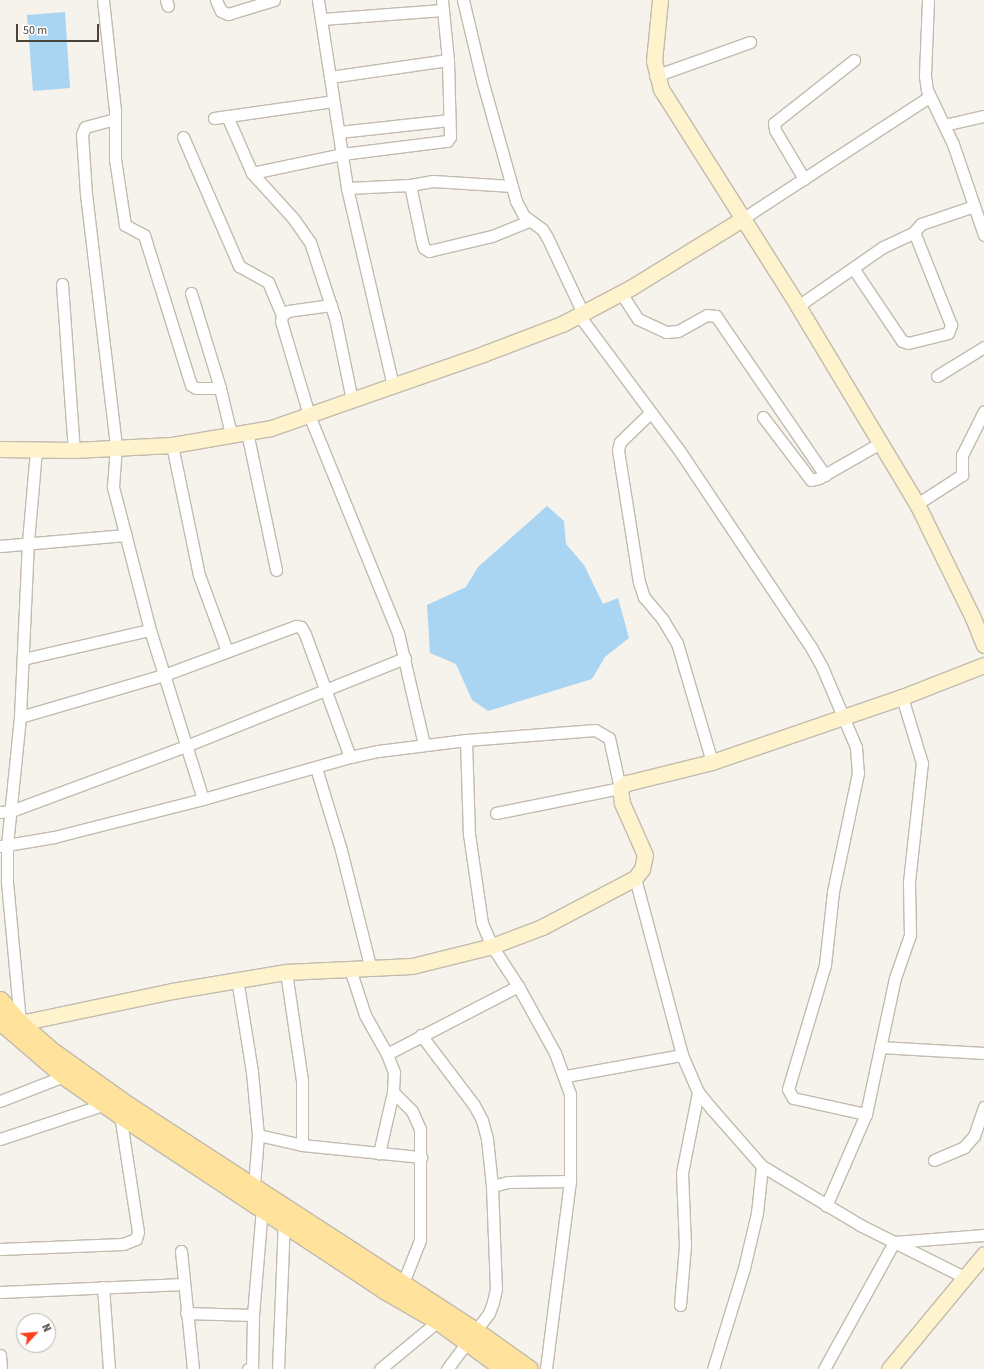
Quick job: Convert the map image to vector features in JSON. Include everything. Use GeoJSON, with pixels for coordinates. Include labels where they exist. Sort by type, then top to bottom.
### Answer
{"type":"FeatureCollection","features":[{"type":"Feature","properties":{"kind":"main road"},"geometry":{"type":"LineString","coordinates":[[0,1000],[20,1023],[52,1052],[129,1106],[403,1283],[471,1337],[504,1369]]}},
{"type":"Feature","properties":{"kind":"main road"},"geometry":{"type":"LineString","coordinates":[[0,1021],[64,1076],[120,1115],[284,1222],[384,1290],[438,1321],[471,1337],[529,1369]]}},
{"type":"Feature","properties":{"kind":"street"},"geometry":{"type":"LineString","coordinates":[[103,0],[115,119],[114,153],[125,225],[144,235],[191,385],[196,388],[220,388]]}},
{"type":"Feature","properties":{"kind":"street"},"geometry":{"type":"LineString","coordinates":[[216,0],[221,12],[228,14],[274,0]]}},
{"type":"Feature","properties":{"kind":"street"},"geometry":{"type":"LineString","coordinates":[[318,0],[347,188],[393,386]]}},
{"type":"Feature","properties":{"kind":"street"},"geometry":{"type":"LineString","coordinates":[[464,0],[482,80],[520,210],[529,220],[542,229],[547,237],[580,313],[650,413],[683,456],[812,649],[844,715],[856,747],[858,773],[833,892],[825,964],[788,1089],[793,1098],[866,1114]]}},
{"type":"Feature","properties":{"kind":"street"},"geometry":{"type":"LineString","coordinates":[[660,0],[654,62],[655,76],[670,104],[798,306],[917,504],[974,618],[984,645]]}},
{"type":"Feature","properties":{"kind":"street"},"geometry":{"type":"LineString","coordinates":[[928,0],[925,76],[928,97],[944,125],[984,235]]}},
{"type":"Feature","properties":{"kind":"street"},"geometry":{"type":"LineString","coordinates":[[252,172],[342,154],[440,143],[450,137],[448,60],[443,5],[322,19]]}},
{"type":"Feature","properties":{"kind":"street"},"geometry":{"type":"LineString","coordinates":[[655,76],[750,42]]}},
{"type":"Feature","properties":{"kind":"street"},"geometry":{"type":"LineString","coordinates":[[330,77],[448,60]]}},
{"type":"Feature","properties":{"kind":"street"},"geometry":{"type":"LineString","coordinates":[[804,179],[775,130],[774,123],[854,60]]}},
{"type":"Feature","properties":{"kind":"street"},"geometry":{"type":"LineString","coordinates":[[0,449],[74,450],[116,446],[172,445],[271,428],[543,332],[621,292],[742,219],[928,97]]}},
{"type":"Feature","properties":{"kind":"street"},"geometry":{"type":"LineString","coordinates":[[214,118],[333,101]]}},
{"type":"Feature","properties":{"kind":"street"},"geometry":{"type":"LineString","coordinates":[[227,116],[252,172],[293,218],[310,242],[331,305],[352,400]]}},
{"type":"Feature","properties":{"kind":"street"},"geometry":{"type":"LineString","coordinates":[[944,125],[984,116]]}},
{"type":"Feature","properties":{"kind":"street"},"geometry":{"type":"LineString","coordinates":[[115,119],[85,127],[82,134],[86,194],[116,446],[113,487],[150,630],[203,799]]}},
{"type":"Feature","properties":{"kind":"street"},"geometry":{"type":"LineString","coordinates":[[339,132],[450,120]]}},
{"type":"Feature","properties":{"kind":"street"},"geometry":{"type":"LineString","coordinates":[[183,137],[239,266],[268,282],[282,315],[281,321],[309,415],[388,605],[405,658],[424,745]]}},
{"type":"Feature","properties":{"kind":"street"},"geometry":{"type":"LineString","coordinates":[[347,188],[410,185],[432,181],[512,186]]}},
{"type":"Feature","properties":{"kind":"street"},"geometry":{"type":"LineString","coordinates":[[410,185],[422,242],[424,248],[429,251],[492,236],[529,220]]}},
{"type":"Feature","properties":{"kind":"street"},"geometry":{"type":"LineString","coordinates":[[798,306],[883,247],[914,232],[926,222],[974,206]]}},
{"type":"Feature","properties":{"kind":"street"},"geometry":{"type":"LineString","coordinates":[[853,268],[902,341],[908,343],[948,333],[951,325],[914,232]]}},
{"type":"Feature","properties":{"kind":"street"},"geometry":{"type":"LineString","coordinates":[[62,284],[74,450]]}},
{"type":"Feature","properties":{"kind":"street"},"geometry":{"type":"LineString","coordinates":[[621,292],[638,319],[666,332],[678,331],[707,315],[716,316],[825,475]]}},
{"type":"Feature","properties":{"kind":"street"},"geometry":{"type":"LineString","coordinates":[[191,293],[220,388],[231,434]]}},
{"type":"Feature","properties":{"kind":"street"},"geometry":{"type":"LineString","coordinates":[[282,315],[288,312],[331,305]]}},
{"type":"Feature","properties":{"kind":"street"},"geometry":{"type":"LineString","coordinates":[[937,376],[984,347]]}},
{"type":"Feature","properties":{"kind":"street"},"geometry":{"type":"LineString","coordinates":[[917,504],[962,475],[962,455],[984,411]]}},
{"type":"Feature","properties":{"kind":"street"},"geometry":{"type":"LineString","coordinates":[[650,413],[620,442],[618,450],[639,582],[644,597],[663,620],[677,643],[712,762]]}},
{"type":"Feature","properties":{"kind":"street"},"geometry":{"type":"LineString","coordinates":[[763,417],[806,477],[815,480],[880,443]]}},
{"type":"Feature","properties":{"kind":"street"},"geometry":{"type":"LineString","coordinates":[[247,432],[276,570]]}},
{"type":"Feature","properties":{"kind":"street"},"geometry":{"type":"LineString","coordinates":[[172,445],[199,575],[227,651]]}},
{"type":"Feature","properties":{"kind":"street"},"geometry":{"type":"LineString","coordinates":[[20,1023],[4,846],[5,811],[20,717],[24,659],[28,542],[36,450]]}},
{"type":"Feature","properties":{"kind":"street"},"geometry":{"type":"LineString","coordinates":[[0,546],[28,542],[126,535]]}},
{"type":"Feature","properties":{"kind":"street"},"geometry":{"type":"LineString","coordinates":[[20,717],[164,675],[289,628],[301,627],[350,757]]}},
{"type":"Feature","properties":{"kind":"street"},"geometry":{"type":"LineString","coordinates":[[24,659],[150,630]]}},
{"type":"Feature","properties":{"kind":"street"},"geometry":{"type":"LineString","coordinates":[[5,811],[186,746],[405,658]]}},
{"type":"Feature","properties":{"kind":"street"},"geometry":{"type":"LineString","coordinates":[[496,813],[620,788],[634,781],[712,762],[844,715],[902,697],[984,665]]}},
{"type":"Feature","properties":{"kind":"street"},"geometry":{"type":"LineString","coordinates":[[826,1206],[866,1114],[895,978],[910,935],[909,882],[922,777],[920,749],[902,697]]}},
{"type":"Feature","properties":{"kind":"street"},"geometry":{"type":"LineString","coordinates":[[0,1021],[20,1023],[237,979],[286,972],[412,966],[492,946],[542,927],[635,878],[642,869],[645,855],[622,804],[609,738],[595,730],[466,740],[350,757],[316,768],[203,799],[54,837],[4,846]]}},
{"type":"Feature","properties":{"kind":"street"},"geometry":{"type":"LineString","coordinates":[[466,740],[469,834],[482,923],[492,946],[518,986],[566,1076],[572,1119],[570,1182],[546,1369]]}},
{"type":"Feature","properties":{"kind":"street"},"geometry":{"type":"LineString","coordinates":[[316,768],[341,850],[371,969]]}},
{"type":"Feature","properties":{"kind":"street"},"geometry":{"type":"LineString","coordinates":[[635,878],[682,1055],[698,1092],[762,1166],[826,1206],[964,1277]]}},
{"type":"Feature","properties":{"kind":"street"},"geometry":{"type":"LineString","coordinates":[[350,969],[365,1015],[387,1054],[394,1072],[392,1092],[379,1153]]}},
{"type":"Feature","properties":{"kind":"street"},"geometry":{"type":"LineString","coordinates":[[286,972],[302,1080],[302,1145]]}},
{"type":"Feature","properties":{"kind":"street"},"geometry":{"type":"LineString","coordinates":[[237,979],[252,1072],[258,1135],[254,1186]]}},
{"type":"Feature","properties":{"kind":"street"},"geometry":{"type":"LineString","coordinates":[[387,1054],[518,986]]}},
{"type":"Feature","properties":{"kind":"street"},"geometry":{"type":"LineString","coordinates":[[421,1035],[474,1104],[482,1120],[487,1139],[492,1186],[496,1289],[489,1313],[447,1369]]}},
{"type":"Feature","properties":{"kind":"street"},"geometry":{"type":"LineString","coordinates":[[880,1047],[984,1053]]}},
{"type":"Feature","properties":{"kind":"street"},"geometry":{"type":"LineString","coordinates":[[566,1076],[682,1055]]}},
{"type":"Feature","properties":{"kind":"street"},"geometry":{"type":"LineString","coordinates":[[0,1101],[64,1076]]}},
{"type":"Feature","properties":{"kind":"street"},"geometry":{"type":"LineString","coordinates":[[392,1092],[407,1105],[418,1120],[421,1157],[420,1240],[403,1283]]}},
{"type":"Feature","properties":{"kind":"street"},"geometry":{"type":"LineString","coordinates":[[680,1305],[685,1245],[682,1173],[698,1092]]}},
{"type":"Feature","properties":{"kind":"street"},"geometry":{"type":"LineString","coordinates":[[0,1139],[106,1104]]}},
{"type":"Feature","properties":{"kind":"street"},"geometry":{"type":"LineString","coordinates":[[934,1160],[964,1147],[974,1136],[984,1107]]}},
{"type":"Feature","properties":{"kind":"street"},"geometry":{"type":"LineString","coordinates":[[0,1249],[122,1244],[136,1239],[138,1232],[120,1115]]}},
{"type":"Feature","properties":{"kind":"street"},"geometry":{"type":"LineString","coordinates":[[258,1135],[302,1145],[421,1157]]}},
{"type":"Feature","properties":{"kind":"street"},"geometry":{"type":"LineString","coordinates":[[713,1369],[744,1268],[757,1213],[762,1166]]}},
{"type":"Feature","properties":{"kind":"street"},"geometry":{"type":"LineString","coordinates":[[492,1186],[508,1182],[570,1182]]}},
{"type":"Feature","properties":{"kind":"street"},"geometry":{"type":"LineString","coordinates":[[248,1369],[252,1369],[253,1315],[262,1208]]}},
{"type":"Feature","properties":{"kind":"street"},"geometry":{"type":"LineString","coordinates":[[278,1369],[284,1222]]}},
{"type":"Feature","properties":{"kind":"street"},"geometry":{"type":"LineString","coordinates":[[894,1242],[984,1235]]}},
{"type":"Feature","properties":{"kind":"street"},"geometry":{"type":"LineString","coordinates":[[824,1369],[894,1242]]}},
{"type":"Feature","properties":{"kind":"street"},"geometry":{"type":"LineString","coordinates":[[181,1251],[186,1313],[193,1369]]}},
{"type":"Feature","properties":{"kind":"street"},"geometry":{"type":"LineString","coordinates":[[889,1369],[984,1254]]}},
{"type":"Feature","properties":{"kind":"street"},"geometry":{"type":"LineString","coordinates":[[0,1292],[184,1284]]}},
{"type":"Feature","properties":{"kind":"street"},"geometry":{"type":"LineString","coordinates":[[103,1287],[109,1369]]}},
{"type":"Feature","properties":{"kind":"street"},"geometry":{"type":"LineString","coordinates":[[186,1313],[253,1315]]}},
{"type":"Feature","properties":{"kind":"street"},"geometry":{"type":"LineString","coordinates":[[380,1369],[438,1321]]}},
{"type":"Feature","properties":{"kind":"street"},"geometry":{"type":"LineString","coordinates":[[0,1355],[1,1369]]}},
{"type":"Feature","properties":{"kind":"water"},"geometry":{"type":"Polygon","coordinates":[[[65,12],[70,88],[33,91],[27,15],[65,12]]]}},
{"type":"Feature","properties":{"kind":"water"},"geometry":{"type":"Polygon","coordinates":[[[547,506],[564,521],[566,544],[584,565],[603,604],[618,598],[629,638],[605,657],[592,679],[488,711],[472,700],[456,664],[430,653],[427,605],[466,587],[478,567],[547,506]]]}}]}
